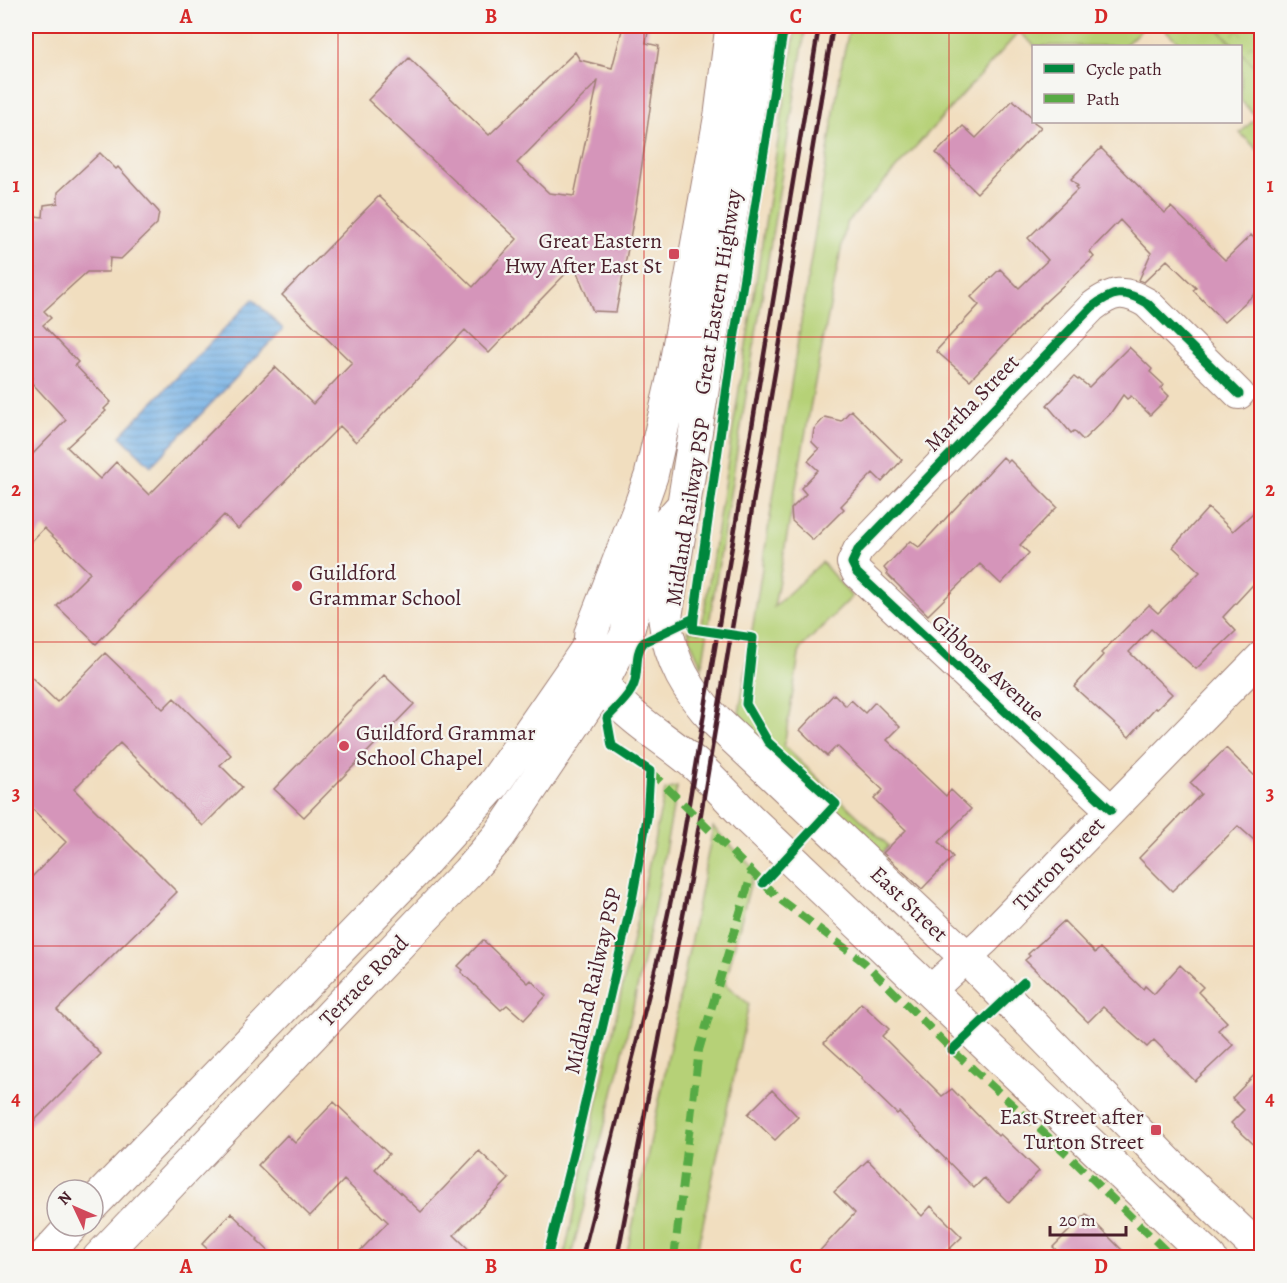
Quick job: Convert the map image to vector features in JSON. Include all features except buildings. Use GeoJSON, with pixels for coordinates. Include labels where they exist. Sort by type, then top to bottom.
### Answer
{"type":"FeatureCollection","features":[{"type":"Feature","properties":{"kind":"main road","name":"Great Eastern Highway"},"geometry":{"type":"LineString","coordinates":[[590,645],[596,618],[625,550],[648,484],[671,389],[721,114],[732,26]]}},
{"type":"Feature","properties":{"kind":"main road","name":"Great Eastern Highway"},"geometry":{"type":"LineString","coordinates":[[681,508],[761,26]]}},
{"type":"Feature","properties":{"kind":"main road"},"geometry":{"type":"LineString","coordinates":[[602,682],[626,636],[653,540],[681,508]]}},
{"type":"Feature","properties":{"kind":"main road","name":"East Street"},"geometry":{"type":"LineString","coordinates":[[681,508],[665,620],[675,661],[686,686],[716,721],[966,957],[1171,1166],[1262,1252]]}},
{"type":"Feature","properties":{"kind":"main road"},"geometry":{"type":"LineString","coordinates":[[590,645],[594,664],[602,682],[625,709],[696,765],[748,818],[1210,1257]]}},
{"type":"Feature","properties":{"kind":"main road","name":"Terrace Road"},"geometry":{"type":"LineString","coordinates":[[105,1192],[422,865],[493,785],[590,645]]}},
{"type":"Feature","properties":{"kind":"main road","name":"Terrace Road"},"geometry":{"type":"LineString","coordinates":[[99,1257],[468,872],[499,836],[602,682]]}},
{"type":"Feature","properties":{"kind":"main road"},"geometry":{"type":"LineString","coordinates":[[43,1257],[61,1238]]}},
{"type":"Feature","properties":{"kind":"street","name":"Martha Street"},"geometry":{"type":"LineString","coordinates":[[858,550],[1092,307],[1106,296],[1120,293],[1135,296],[1147,303],[1239,394]]}},
{"type":"Feature","properties":{"kind":"street","name":"Gibbons Avenue"},"geometry":{"type":"LineString","coordinates":[[858,550],[852,562],[857,573],[1111,810]]}},
{"type":"Feature","properties":{"kind":"street","name":"Turton Street"},"geometry":{"type":"LineString","coordinates":[[930,991],[985,940],[1262,656]]}},
{"type":"Feature","properties":{"kind":"green space"},"geometry":{"type":"Polygon","coordinates":[[[796,26],[806,26],[702,667],[688,630],[701,632],[796,26]]]}},
{"type":"Feature","properties":{"kind":"green space"},"geometry":{"type":"Polygon","coordinates":[[[850,26],[1145,26],[1125,45],[1034,45],[1019,32],[846,224],[774,607],[822,562],[852,597],[800,649],[784,746],[889,846],[882,854],[738,720],[842,62],[850,26]]]}},
{"type":"Feature","properties":{"kind":"green space"},"geometry":{"type":"Polygon","coordinates":[[[1161,26],[1215,26],[1234,45],[1182,45],[1161,26]]]}},
{"type":"Feature","properties":{"kind":"green space"},"geometry":{"type":"Polygon","coordinates":[[[1215,26],[1261,26],[1261,73],[1242,53],[1242,45],[1234,45],[1215,26]]]}},
{"type":"Feature","properties":{"kind":"green space"},"geometry":{"type":"Polygon","coordinates":[[[1242,53],[1261,73],[1261,153],[1240,133],[1257,117],[1242,102],[1242,53]]]}},
{"type":"Feature","properties":{"kind":"green space"},"geometry":{"type":"Polygon","coordinates":[[[677,787],[651,926],[618,1074],[571,1257],[564,1257],[665,790],[677,787]]]}},
{"type":"Feature","properties":{"kind":"green space"},"geometry":{"type":"Polygon","coordinates":[[[713,827],[754,869],[725,984],[749,1004],[696,1257],[626,1257],[664,1077],[713,827]]]}},
{"type":"Feature","properties":{"kind":"water"},"geometry":{"type":"Polygon","coordinates":[[[253,299],[283,329],[151,466],[120,436],[253,299]]]}},
{"type":"Feature","properties":{"kind":"railway"},"geometry":{"type":"LineString","coordinates":[[582,1258],[661,946],[680,857],[819,26]]}},
{"type":"Feature","properties":{"kind":"railway"},"geometry":{"type":"LineString","coordinates":[[617,1258],[690,879],[833,26]]}},
{"type":"Feature","properties":{"kind":"marked path"},"geometry":{"type":"LineString","coordinates":[[650,771],[778,898],[865,963],[952,1050],[1067,1154],[1173,1258]]}},
{"type":"Feature","properties":{"kind":"marked path"},"geometry":{"type":"LineString","coordinates":[[674,1258],[699,1050],[752,872]]}},
{"type":"Feature","properties":{"kind":"cycle path","name":"Midland Railway PSP"},"geometry":{"type":"LineString","coordinates":[[547,1258],[632,900],[647,818],[650,771],[612,746],[607,718],[632,688],[639,651],[644,642],[694,618],[732,352],[784,26]]}},
{"type":"Feature","properties":{"kind":"cycle path"},"geometry":{"type":"LineString","coordinates":[[1111,810],[857,573],[852,563],[858,550],[1092,307],[1106,298],[1125,294],[1147,303],[1239,394]]}},
{"type":"Feature","properties":{"kind":"cycle path"},"geometry":{"type":"LineString","coordinates":[[694,618],[693,629],[753,638],[746,704],[768,742],[836,804],[763,883]]}},
{"type":"Feature","properties":{"kind":"cycle path"},"geometry":{"type":"LineString","coordinates":[[952,1050],[1024,982]]}},
{"type":"Feature","properties":{"kind":"place","name":"Great Eastern Hwy After East St"},"geometry":{"type":"Point","coordinates":[674,254]}},
{"type":"Feature","properties":{"kind":"place","name":"Guildford Grammar School"},"geometry":{"type":"Point","coordinates":[297,586]}},
{"type":"Feature","properties":{"kind":"place","name":"Guildford Grammar School Chapel"},"geometry":{"type":"Point","coordinates":[344,746]}},
{"type":"Feature","properties":{"kind":"place","name":"East Street after Turton Street"},"geometry":{"type":"Point","coordinates":[1156,1130]}}]}
